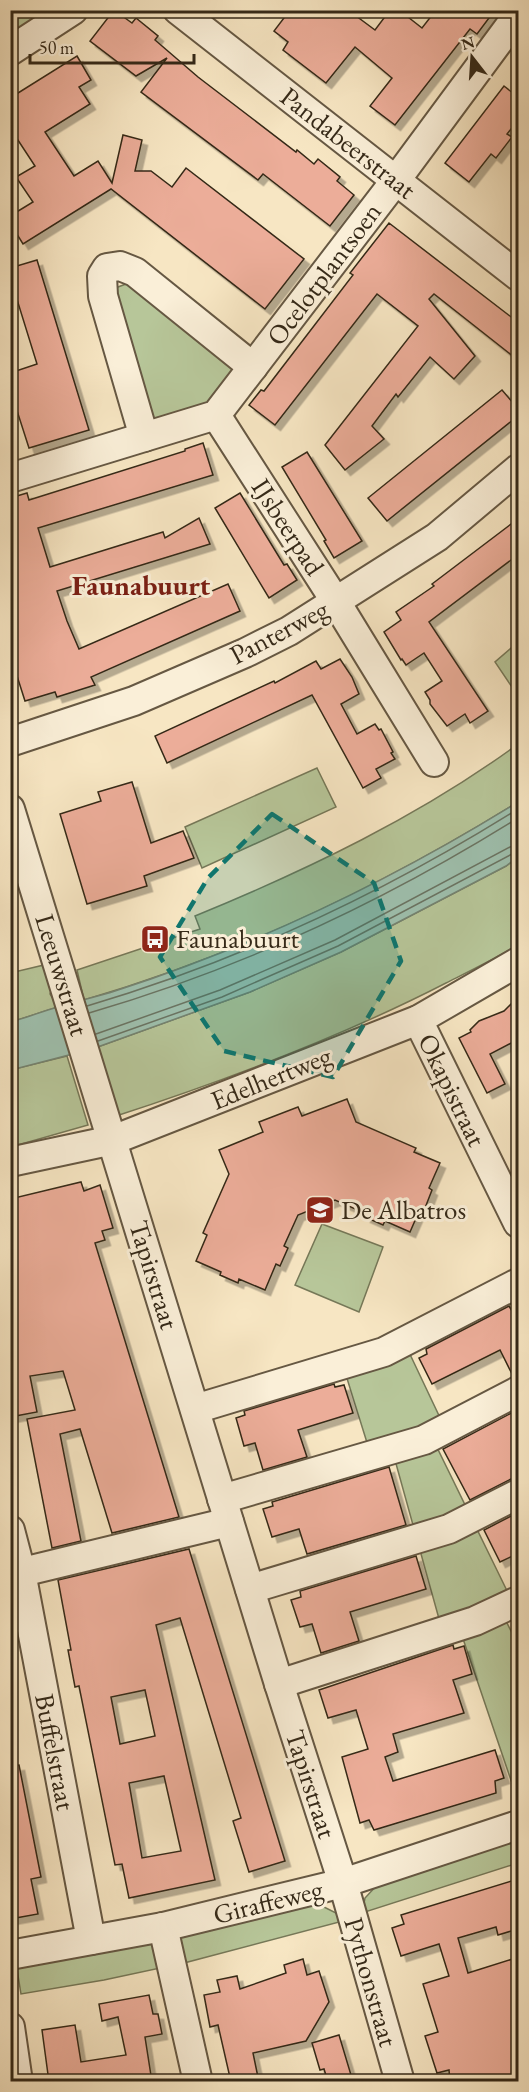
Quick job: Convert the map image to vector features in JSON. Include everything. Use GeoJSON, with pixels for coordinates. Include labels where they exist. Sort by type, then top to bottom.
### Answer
{"type":"FeatureCollection","features":[{"type":"Feature","properties":{"kind":"street"},"geometry":{"type":"LineString","coordinates":[[10,51],[73,10]]}},
{"type":"Feature","properties":{"kind":"street","name":"Pandabeerstraat"},"geometry":{"type":"LineString","coordinates":[[178,10],[519,276]]}},
{"type":"Feature","properties":{"kind":"street","name":"Ocelotplantsoen"},"geometry":{"type":"LineString","coordinates":[[216,415],[519,15]]}},
{"type":"Feature","properties":{"kind":"street","name":"Ocelotplantsoen"},"geometry":{"type":"LineString","coordinates":[[144,437],[103,296],[102,276],[107,268],[120,266],[135,272],[253,367]]}},
{"type":"Feature","properties":{"kind":"street"},"geometry":{"type":"LineString","coordinates":[[10,478],[216,415]]}},
{"type":"Feature","properties":{"kind":"street","name":"IJsbeerpad"},"geometry":{"type":"LineString","coordinates":[[216,415],[336,602],[434,762]]}},
{"type":"Feature","properties":{"kind":"street","name":"Panterweg"},"geometry":{"type":"LineString","coordinates":[[10,742],[134,701],[289,631],[437,537],[519,469]]}},
{"type":"Feature","properties":{"kind":"street","name":"Leeuwstraat"},"geometry":{"type":"LineString","coordinates":[[10,809],[113,1140]]}},
{"type":"Feature","properties":{"kind":"street","name":"Edelhertweg"},"geometry":{"type":"LineString","coordinates":[[10,1161],[113,1140],[418,1020],[519,963]]}},
{"type":"Feature","properties":{"kind":"street","name":"Okapistraat"},"geometry":{"type":"LineString","coordinates":[[418,1020],[519,1223]]}},
{"type":"Feature","properties":{"kind":"street","name":"Tapirstraat"},"geometry":{"type":"LineString","coordinates":[[113,1140],[279,1684],[343,1883]]}},
{"type":"Feature","properties":{"kind":"street"},"geometry":{"type":"LineString","coordinates":[[195,1410],[384,1352],[519,1282]]}},
{"type":"Feature","properties":{"kind":"street"},"geometry":{"type":"LineString","coordinates":[[16,1574],[226,1510],[424,1440],[519,1391]]}},
{"type":"Feature","properties":{"kind":"street"},"geometry":{"type":"LineString","coordinates":[[250,1589],[449,1529],[519,1494]]}},
{"type":"Feature","properties":{"kind":"street","name":"Buffelstraat"},"geometry":{"type":"LineString","coordinates":[[10,1530],[16,1574],[92,1940]]}},
{"type":"Feature","properties":{"kind":"street"},"geometry":{"type":"LineString","coordinates":[[279,1684],[475,1621],[519,1601]]}},
{"type":"Feature","properties":{"kind":"street","name":"Giraffeweg"},"geometry":{"type":"LineString","coordinates":[[10,1955],[163,1928],[343,1883],[519,1825]]}},
{"type":"Feature","properties":{"kind":"street","name":"Pythonstraat"},"geometry":{"type":"LineString","coordinates":[[343,1883],[400,2082]]}},
{"type":"Feature","properties":{"kind":"street"},"geometry":{"type":"LineString","coordinates":[[163,1928],[198,2082]]}},
{"type":"Feature","properties":{"kind":"street"},"geometry":{"type":"LineString","coordinates":[[10,2027],[18,2082]]}},
{"type":"Feature","properties":{"kind":"highlighted area"},"geometry":{"type":"Polygon","coordinates":[[[272,814],[374,883],[401,961],[333,1077],[224,1051],[160,957],[208,878],[272,814]]]}},
{"type":"Feature","properties":{"kind":"shaded area"},"geometry":{"type":"Polygon","coordinates":[[[11,10],[55,11],[11,39],[11,10]]]}},
{"type":"Feature","properties":{"kind":"shaded area"},"geometry":{"type":"Polygon","coordinates":[[[134,281],[238,368],[211,409],[150,426],[112,294],[118,287],[134,281]]]}},
{"type":"Feature","properties":{"kind":"shaded area"},"geometry":{"type":"Polygon","coordinates":[[[518,642],[518,696],[495,662],[518,642]]]}},
{"type":"Feature","properties":{"kind":"shaded area"},"geometry":{"type":"Polygon","coordinates":[[[518,744],[518,802],[467,833],[362,890],[253,940],[198,962],[84,1000],[77,970],[200,929],[195,916],[279,880],[362,840],[442,795],[518,744]]]}},
{"type":"Feature","properties":{"kind":"shaded area"},"geometry":{"type":"Polygon","coordinates":[[[317,768],[336,807],[202,868],[185,827],[317,768]]]}},
{"type":"Feature","properties":{"kind":"shaded area"},"geometry":{"type":"Polygon","coordinates":[[[518,857],[518,945],[406,1003],[324,1040],[240,1073],[113,1117],[92,1049],[250,992],[341,952],[506,866],[518,857]]]}},
{"type":"Feature","properties":{"kind":"shaded area"},"geometry":{"type":"Polygon","coordinates":[[[44,965],[50,994],[58,1007],[11,1022],[10,973],[44,965]]]}},
{"type":"Feature","properties":{"kind":"shaded area"},"geometry":{"type":"Polygon","coordinates":[[[67,1056],[88,1125],[11,1147],[10,1070],[67,1056]]]}},
{"type":"Feature","properties":{"kind":"shaded area"},"geometry":{"type":"Polygon","coordinates":[[[322,1224],[383,1247],[359,1312],[295,1285],[322,1224]]]}},
{"type":"Feature","properties":{"kind":"shaded area"},"geometry":{"type":"Polygon","coordinates":[[[407,1348],[442,1422],[428,1429],[512,1601],[499,1607],[518,1645],[518,1801],[457,1621],[441,1626],[390,1442],[369,1449],[345,1372],[407,1348]]]}},
{"type":"Feature","properties":{"kind":"shaded area"},"geometry":{"type":"Polygon","coordinates":[[[518,1836],[518,1863],[362,1913],[365,1898],[379,1883],[518,1836]]]}},
{"type":"Feature","properties":{"kind":"shaded area"},"geometry":{"type":"Polygon","coordinates":[[[310,1900],[342,1916],[343,1921],[184,1963],[178,1933],[310,1900]]]}},
{"type":"Feature","properties":{"kind":"shaded area"},"geometry":{"type":"Polygon","coordinates":[[[158,1937],[165,1967],[21,1994],[16,1963],[158,1937]]]}},
{"type":"Feature","properties":{"kind":"water"},"geometry":{"type":"Polygon","coordinates":[[[518,802],[518,857],[506,866],[341,952],[250,992],[92,1049],[11,1070],[10,1022],[168,973],[272,932],[373,884],[518,802]]]}},
{"type":"Feature","properties":{"kind":"building"},"geometry":{"type":"Polygon","coordinates":[[[114,10],[132,23],[136,18],[158,36],[155,40],[198,77],[296,152],[297,150],[314,164],[318,159],[340,177],[337,181],[354,195],[330,226],[263,174],[258,180],[141,92],[167,58],[136,76],[90,41],[114,10]]]}},
{"type":"Feature","properties":{"kind":"building"},"geometry":{"type":"Polygon","coordinates":[[[290,10],[348,10],[375,30],[390,10],[399,10],[422,28],[436,10],[495,10],[477,34],[470,29],[395,125],[370,106],[392,78],[355,47],[326,83],[283,50],[288,42],[274,31],[290,10]]]}},
{"type":"Feature","properties":{"kind":"building"},"geometry":{"type":"Polygon","coordinates":[[[77,56],[91,80],[79,87],[90,104],[45,132],[74,176],[98,161],[112,183],[123,135],[142,140],[135,171],[151,171],[172,187],[186,168],[304,259],[265,309],[111,189],[23,244],[10,223],[10,216],[33,202],[16,177],[35,166],[10,128],[10,98],[77,56]]]}},
{"type":"Feature","properties":{"kind":"building"},"geometry":{"type":"Polygon","coordinates":[[[504,86],[519,98],[519,119],[507,134],[512,137],[496,158],[491,154],[469,182],[445,163],[504,86]]]}},
{"type":"Feature","properties":{"kind":"building"},"geometry":{"type":"Polygon","coordinates":[[[389,223],[519,323],[519,361],[434,294],[429,299],[475,356],[454,379],[430,357],[398,397],[396,394],[372,426],[384,439],[345,470],[325,445],[418,326],[377,294],[275,425],[249,405],[261,390],[264,391],[353,275],[350,273],[389,223]]]}},
{"type":"Feature","properties":{"kind":"building"},"geometry":{"type":"Polygon","coordinates":[[[37,260],[89,430],[29,448],[10,389],[10,373],[37,364],[10,277],[10,268],[37,260]]]}},
{"type":"Feature","properties":{"kind":"building"},"geometry":{"type":"Polygon","coordinates":[[[502,390],[519,410],[519,415],[387,521],[368,498],[502,390]]]}},
{"type":"Feature","properties":{"kind":"building"},"geometry":{"type":"Polygon","coordinates":[[[203,443],[213,475],[38,528],[50,567],[163,532],[165,538],[199,518],[210,544],[57,591],[79,649],[228,584],[240,611],[91,677],[95,685],[57,697],[55,692],[25,701],[10,654],[10,498],[27,493],[29,500],[185,451],[185,449],[203,443]]]}},
{"type":"Feature","properties":{"kind":"building"},"geometry":{"type":"Polygon","coordinates":[[[307,452],[362,541],[334,558],[324,541],[326,540],[282,467],[307,452]]]}},
{"type":"Feature","properties":{"kind":"building"},"geometry":{"type":"Polygon","coordinates":[[[240,493],[284,565],[287,564],[297,580],[269,598],[215,508],[240,493]]]}},
{"type":"Feature","properties":{"kind":"building"},"geometry":{"type":"Polygon","coordinates":[[[519,518],[519,554],[429,622],[488,711],[470,723],[465,714],[447,726],[430,704],[425,692],[442,681],[424,653],[406,665],[384,632],[401,620],[396,612],[434,586],[432,584],[519,518]]]}},
{"type":"Feature","properties":{"kind":"building"},"geometry":{"type":"Polygon","coordinates":[[[340,659],[352,677],[359,694],[341,704],[357,734],[375,724],[379,730],[381,729],[393,752],[391,753],[395,759],[376,769],[381,778],[363,788],[312,695],[167,763],[155,736],[274,681],[275,683],[316,661],[321,669],[340,659]]]}},
{"type":"Feature","properties":{"kind":"building"},"geometry":{"type":"Polygon","coordinates":[[[132,782],[151,843],[183,831],[194,858],[144,876],[147,886],[87,904],[60,814],[101,801],[98,792],[132,782]]]}},
{"type":"Feature","properties":{"kind":"building"},"geometry":{"type":"Polygon","coordinates":[[[519,996],[519,1039],[490,1054],[505,1084],[487,1093],[459,1038],[471,1032],[470,1030],[479,1021],[504,1011],[519,996]]]}},
{"type":"Feature","properties":{"kind":"building"},"geometry":{"type":"Polygon","coordinates":[[[347,1099],[356,1122],[416,1148],[414,1152],[440,1163],[429,1188],[432,1190],[425,1208],[421,1207],[410,1232],[385,1221],[383,1225],[365,1217],[367,1214],[335,1200],[298,1215],[284,1246],[288,1248],[280,1266],[276,1264],[265,1290],[239,1279],[238,1283],[220,1275],[221,1272],[196,1261],[207,1235],[203,1233],[229,1174],[219,1150],[263,1132],[259,1122],[298,1107],[302,1116],[347,1099]]]}},
{"type":"Feature","properties":{"kind":"building"},"geometry":{"type":"Polygon","coordinates":[[[81,1182],[84,1191],[100,1185],[113,1228],[102,1231],[105,1240],[95,1243],[179,1517],[112,1533],[80,1429],[60,1434],[81,1541],[52,1548],[27,1419],[75,1410],[63,1371],[30,1376],[37,1412],[10,1417],[10,1199],[81,1182]]]}},
{"type":"Feature","properties":{"kind":"building"},"geometry":{"type":"Polygon","coordinates":[[[509,1306],[512,1311],[519,1308],[519,1375],[513,1376],[500,1350],[432,1384],[419,1358],[427,1354],[426,1349],[509,1306]]]}},
{"type":"Feature","properties":{"kind":"building"},"geometry":{"type":"Polygon","coordinates":[[[334,1384],[335,1387],[344,1385],[353,1413],[298,1430],[307,1457],[263,1470],[255,1443],[244,1446],[236,1418],[245,1415],[244,1411],[334,1384]]]}},
{"type":"Feature","properties":{"kind":"building"},"geometry":{"type":"Polygon","coordinates":[[[519,1409],[519,1478],[511,1479],[470,1500],[443,1449],[519,1409]]]}},
{"type":"Feature","properties":{"kind":"building"},"geometry":{"type":"Polygon","coordinates":[[[389,1467],[406,1525],[307,1554],[299,1529],[272,1537],[263,1509],[273,1506],[272,1502],[389,1467]]]}},
{"type":"Feature","properties":{"kind":"building"},"geometry":{"type":"Polygon","coordinates":[[[519,1512],[519,1553],[500,1562],[484,1530],[519,1512]]]}},
{"type":"Feature","properties":{"kind":"building"},"geometry":{"type":"Polygon","coordinates":[[[189,1549],[285,1861],[249,1872],[233,1821],[241,1818],[180,1618],[156,1625],[215,1880],[129,1898],[122,1864],[115,1865],[79,1686],[75,1687],[68,1650],[71,1650],[58,1580],[189,1549]],[[145,1690],[111,1697],[120,1744],[155,1736],[145,1690]],[[164,1776],[129,1783],[142,1858],[181,1851],[164,1776]]]}},
{"type":"Feature","properties":{"kind":"building"},"geometry":{"type":"Polygon","coordinates":[[[416,1556],[426,1589],[350,1612],[359,1641],[321,1653],[312,1624],[300,1627],[291,1600],[301,1597],[300,1591],[416,1556]]]}},
{"type":"Feature","properties":{"kind":"building"},"geometry":{"type":"Polygon","coordinates":[[[453,1645],[454,1649],[464,1646],[472,1674],[453,1680],[464,1713],[393,1734],[398,1752],[385,1757],[393,1781],[495,1750],[504,1778],[495,1781],[496,1793],[374,1830],[369,1820],[360,1823],[342,1757],[368,1749],[356,1710],[328,1718],[319,1690],[453,1645]]]}},
{"type":"Feature","properties":{"kind":"building"},"geometry":{"type":"Polygon","coordinates":[[[19,1765],[41,1877],[31,1879],[38,1914],[10,1919],[10,1766],[19,1765]]]}},
{"type":"Feature","properties":{"kind":"building"},"geometry":{"type":"Polygon","coordinates":[[[518,1879],[518,1929],[498,1935],[496,1927],[458,1938],[468,1973],[519,1957],[519,2082],[450,2082],[449,2070],[437,2073],[425,2036],[438,2032],[423,1984],[449,1976],[439,1944],[401,1956],[392,1928],[404,1924],[401,1915],[518,1879]]]}},
{"type":"Feature","properties":{"kind":"building"},"geometry":{"type":"Polygon","coordinates":[[[303,1959],[307,1975],[319,1971],[329,2002],[306,2041],[253,2053],[259,2082],[231,2082],[218,2025],[210,2027],[204,1995],[220,1992],[217,1980],[237,1976],[240,1989],[286,1973],[284,1965],[303,1959]]]}},
{"type":"Feature","properties":{"kind":"building"},"geometry":{"type":"Polygon","coordinates":[[[149,1995],[153,2014],[158,2014],[162,2034],[145,2037],[152,2082],[49,2082],[42,2030],[75,2025],[81,2062],[126,2055],[118,2017],[102,2021],[99,2004],[149,1995]]]}},
{"type":"Feature","properties":{"kind":"building"},"geometry":{"type":"Polygon","coordinates":[[[339,2035],[351,2075],[328,2082],[324,2069],[320,2070],[312,2043],[339,2035]]]}},
{"type":"Feature","properties":{"kind":"place","name":"Faunabuurt"},"geometry":{"type":"Point","coordinates":[155,939]}},
{"type":"Feature","properties":{"kind":"place","name":"De Albatros"},"geometry":{"type":"Point","coordinates":[320,1210]}},
{"type":"Feature","properties":{"kind":"district","name":"Faunabuurt"},"geometry":{"type":"Point","coordinates":[141,585]}}]}
